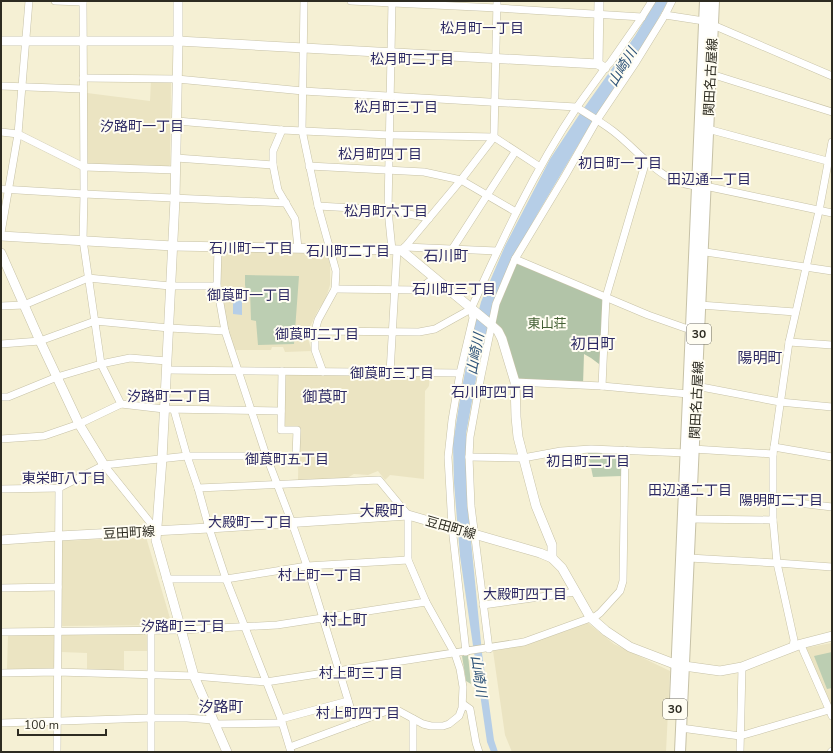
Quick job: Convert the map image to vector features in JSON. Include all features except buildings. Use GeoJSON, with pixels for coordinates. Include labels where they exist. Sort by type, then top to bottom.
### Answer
{"type":"FeatureCollection","features":[{"type":"Feature","properties":{"kind":"main road","name":"関田名古屋線"},"geometry":{"type":"LineString","coordinates":[[704,128],[710,74],[709,23],[705,1]]}},
{"type":"Feature","properties":{"kind":"main road","name":"関田名古屋線"},"geometry":{"type":"LineString","coordinates":[[674,752],[689,558],[690,451],[688,394],[695,329],[709,23],[714,1]]}},
{"type":"Feature","properties":{"kind":"main road","name":"関田名古屋線"},"geometry":{"type":"LineString","coordinates":[[680,752],[680,666],[690,451],[696,386],[695,329],[700,305],[699,250]]}},
{"type":"Feature","properties":{"kind":"street"},"geometry":{"type":"LineString","coordinates":[[29,1],[18,134],[5,189],[1,234],[173,246],[399,249],[453,248],[497,251]]}},
{"type":"Feature","properties":{"kind":"street"},"geometry":{"type":"LineString","coordinates":[[55,1],[83,2],[83,240],[101,364],[121,404]]}},
{"type":"Feature","properties":{"kind":"street"},"geometry":{"type":"LineString","coordinates":[[178,1],[175,199],[162,459],[156,540],[194,676],[227,752]]}},
{"type":"Feature","properties":{"kind":"street"},"geometry":{"type":"LineString","coordinates":[[304,1],[302,130],[318,206],[336,271],[335,289],[318,320],[315,331],[315,350],[323,372]]}},
{"type":"Feature","properties":{"kind":"street"},"geometry":{"type":"LineString","coordinates":[[351,1],[497,4],[642,17]]}},
{"type":"Feature","properties":{"kind":"street"},"geometry":{"type":"LineString","coordinates":[[467,652],[453,528],[448,457],[452,420],[460,373],[474,312],[497,251],[540,167],[579,109],[601,66],[599,1]]}},
{"type":"Feature","properties":{"kind":"street"},"geometry":{"type":"LineString","coordinates":[[1,41],[178,41],[496,58],[601,66],[610,63],[652,1]]}},
{"type":"Feature","properties":{"kind":"street"},"geometry":{"type":"LineString","coordinates":[[488,649],[473,533],[470,492],[470,436],[490,324],[496,304],[515,259],[565,176],[596,120],[636,62],[672,1]]}},
{"type":"Feature","properties":{"kind":"street"},"geometry":{"type":"LineString","coordinates":[[390,373],[399,249],[388,210],[392,2]]}},
{"type":"Feature","properties":{"kind":"street"},"geometry":{"type":"LineString","coordinates":[[399,249],[429,218],[494,137],[497,4]]}},
{"type":"Feature","properties":{"kind":"street"},"geometry":{"type":"LineString","coordinates":[[665,15],[709,23],[832,76]]}},
{"type":"Feature","properties":{"kind":"street"},"geometry":{"type":"LineString","coordinates":[[710,74],[832,112]]}},
{"type":"Feature","properties":{"kind":"street"},"geometry":{"type":"LineString","coordinates":[[83,78],[178,79],[390,97],[495,102],[579,109],[613,131],[646,162],[664,175],[678,182],[832,213]]}},
{"type":"Feature","properties":{"kind":"street"},"geometry":{"type":"LineString","coordinates":[[1,86],[83,88]]}},
{"type":"Feature","properties":{"kind":"street"},"geometry":{"type":"LineString","coordinates":[[177,121],[282,130],[390,135],[494,137],[540,167]]}},
{"type":"Feature","properties":{"kind":"street"},"geometry":{"type":"LineString","coordinates":[[704,128],[830,162]]}},
{"type":"Feature","properties":{"kind":"street"},"geometry":{"type":"LineString","coordinates":[[282,130],[273,151],[274,165],[278,190],[294,219],[298,248]]}},
{"type":"Feature","properties":{"kind":"street"},"geometry":{"type":"LineString","coordinates":[[1,132],[18,134],[84,167],[176,170]]}},
{"type":"Feature","properties":{"kind":"street"},"geometry":{"type":"LineString","coordinates":[[681,728],[740,736],[830,713],[803,650],[794,640],[778,562],[773,520],[773,451],[789,342],[830,162],[832,142]]}},
{"type":"Feature","properties":{"kind":"street"},"geometry":{"type":"LineString","coordinates":[[453,248],[515,152]]}},
{"type":"Feature","properties":{"kind":"street"},"geometry":{"type":"LineString","coordinates":[[176,158],[274,165]]}},
{"type":"Feature","properties":{"kind":"street"},"geometry":{"type":"LineString","coordinates":[[602,386],[606,297],[646,162]]}},
{"type":"Feature","properties":{"kind":"street"},"geometry":{"type":"LineString","coordinates":[[309,166],[424,172],[461,180],[516,212]]}},
{"type":"Feature","properties":{"kind":"street"},"geometry":{"type":"LineString","coordinates":[[5,189],[175,199],[286,203]]}},
{"type":"Feature","properties":{"kind":"street"},"geometry":{"type":"LineString","coordinates":[[318,206],[388,210],[429,218]]}},
{"type":"Feature","properties":{"kind":"street"},"geometry":{"type":"LineString","coordinates":[[218,247],[217,286],[225,330],[266,455],[307,566],[354,723]]}},
{"type":"Feature","properties":{"kind":"street"},"geometry":{"type":"LineString","coordinates":[[399,249],[490,324],[498,331],[502,339],[515,382],[516,417],[522,458],[536,506],[552,545],[552,558]]}},
{"type":"Feature","properties":{"kind":"street"},"geometry":{"type":"LineString","coordinates":[[699,250],[832,272]]}},
{"type":"Feature","properties":{"kind":"street"},"geometry":{"type":"LineString","coordinates":[[1,253],[79,424],[104,465],[156,531]]}},
{"type":"Feature","properties":{"kind":"street"},"geometry":{"type":"LineString","coordinates":[[515,259],[648,315],[685,328],[695,329]]}},
{"type":"Feature","properties":{"kind":"street"},"geometry":{"type":"LineString","coordinates":[[1,306],[24,305],[88,278],[170,286],[217,286]]}},
{"type":"Feature","properties":{"kind":"street"},"geometry":{"type":"LineString","coordinates":[[335,289],[418,290],[434,278]]}},
{"type":"Feature","properties":{"kind":"street"},"geometry":{"type":"LineString","coordinates":[[700,305],[795,312]]}},
{"type":"Feature","properties":{"kind":"street"},"geometry":{"type":"LineString","coordinates":[[315,331],[393,333],[419,332],[435,329],[474,312]]}},
{"type":"Feature","properties":{"kind":"street"},"geometry":{"type":"LineString","coordinates":[[1,344],[40,341],[95,321],[169,328],[225,330]]}},
{"type":"Feature","properties":{"kind":"street"},"geometry":{"type":"LineString","coordinates":[[789,342],[832,345]]}},
{"type":"Feature","properties":{"kind":"street"},"geometry":{"type":"LineString","coordinates":[[1,397],[8,397],[57,377],[101,364],[130,358],[167,366],[238,371],[460,373]]}},
{"type":"Feature","properties":{"kind":"street"},"geometry":{"type":"LineString","coordinates":[[1,489],[59,488],[104,465],[187,456],[296,456],[297,430],[280,430],[282,371]]}},
{"type":"Feature","properties":{"kind":"street"},"geometry":{"type":"LineString","coordinates":[[515,382],[602,386],[688,394]]}},
{"type":"Feature","properties":{"kind":"street"},"geometry":{"type":"LineString","coordinates":[[696,386],[780,402],[832,407]]}},
{"type":"Feature","properties":{"kind":"street"},"geometry":{"type":"LineString","coordinates":[[1,439],[44,436],[79,424],[121,404],[174,410],[281,411]]}},
{"type":"Feature","properties":{"kind":"street"},"geometry":{"type":"LineString","coordinates":[[174,410],[198,488],[208,528],[226,579],[281,721],[290,750],[387,711],[400,711],[423,724],[431,726],[443,726],[449,724],[459,716],[463,704],[463,687],[460,669],[455,654],[426,602],[408,560],[408,515],[379,480],[198,488]]}},
{"type":"Feature","properties":{"kind":"street"},"geometry":{"type":"LineString","coordinates":[[470,457],[522,458],[561,451],[584,449],[773,451],[832,457]]}},
{"type":"Feature","properties":{"kind":"street"},"geometry":{"type":"LineString","coordinates":[[1,673],[57,672],[194,676],[266,682],[488,649],[524,642],[596,616],[620,591],[623,581],[625,450]]}},
{"type":"Feature","properties":{"kind":"street"},"geometry":{"type":"LineString","coordinates":[[57,752],[56,721],[59,488]]}},
{"type":"Feature","properties":{"kind":"street"},"geometry":{"type":"LineString","coordinates":[[773,500],[832,507]]}},
{"type":"Feature","properties":{"kind":"street","name":"豆田町線"},"geometry":{"type":"LineString","coordinates":[[1,540],[408,515],[540,553],[552,558],[562,568],[590,617],[606,631],[630,647],[680,666],[720,671],[742,667],[797,645],[832,636]]}},
{"type":"Feature","properties":{"kind":"street"},"geometry":{"type":"LineString","coordinates":[[690,519],[773,520]]}},
{"type":"Feature","properties":{"kind":"street"},"geometry":{"type":"LineString","coordinates":[[689,558],[778,562],[832,567]]}},
{"type":"Feature","properties":{"kind":"street"},"geometry":{"type":"LineString","coordinates":[[166,579],[226,579],[307,566],[408,560]]}},
{"type":"Feature","properties":{"kind":"street"},"geometry":{"type":"LineString","coordinates":[[1,588],[58,587]]}},
{"type":"Feature","properties":{"kind":"street"},"geometry":{"type":"LineString","coordinates":[[483,605],[575,592]]}},
{"type":"Feature","properties":{"kind":"street"},"geometry":{"type":"LineString","coordinates":[[1,632],[180,630],[277,625],[426,602]]}},
{"type":"Feature","properties":{"kind":"street"},"geometry":{"type":"LineString","coordinates":[[151,630],[151,752]]}},
{"type":"Feature","properties":{"kind":"street"},"geometry":{"type":"LineString","coordinates":[[740,752],[742,667]]}},
{"type":"Feature","properties":{"kind":"street"},"geometry":{"type":"LineString","coordinates":[[1,723],[151,718],[187,718],[214,722],[281,721],[348,701]]}},
{"type":"Feature","properties":{"kind":"street"},"geometry":{"type":"LineString","coordinates":[[463,704],[470,709],[479,752]]}},
{"type":"Feature","properties":{"kind":"street"},"geometry":{"type":"LineString","coordinates":[[413,719],[413,752]]}},
{"type":"Feature","properties":{"kind":"shaded area"},"geometry":{"type":"Polygon","coordinates":[[[151,80],[171,82],[170,165],[168,167],[90,165],[87,161],[87,93],[150,101],[151,80]]]}},
{"type":"Feature","properties":{"kind":"shaded area"},"geometry":{"type":"Polygon","coordinates":[[[222,251],[328,253],[330,265],[330,285],[325,301],[318,310],[309,329],[308,339],[312,351],[285,352],[283,347],[272,347],[271,350],[234,350],[227,330],[221,286],[222,251]]]}},
{"type":"Feature","properties":{"kind":"shaded area"},"geometry":{"type":"Polygon","coordinates":[[[285,375],[430,375],[429,386],[425,391],[424,479],[390,475],[385,480],[378,471],[368,475],[354,474],[347,478],[298,480],[299,430],[285,428],[283,426],[285,375]]]}},
{"type":"Feature","properties":{"kind":"shaded area"},"geometry":{"type":"Polygon","coordinates":[[[146,537],[172,625],[62,626],[62,541],[146,537]]]}},
{"type":"Feature","properties":{"kind":"shaded area"},"geometry":{"type":"Polygon","coordinates":[[[588,623],[614,644],[670,671],[666,752],[512,752],[505,735],[493,651],[526,645],[588,623]]]}},
{"type":"Feature","properties":{"kind":"shaded area"},"geometry":{"type":"Polygon","coordinates":[[[146,633],[149,635],[148,651],[124,651],[124,671],[87,669],[87,653],[61,652],[63,634],[146,633]]]}},
{"type":"Feature","properties":{"kind":"shaded area"},"geometry":{"type":"Polygon","coordinates":[[[8,635],[56,635],[55,667],[7,669],[8,635]]]}},
{"type":"Feature","properties":{"kind":"shaded area"},"geometry":{"type":"Polygon","coordinates":[[[832,643],[832,714],[805,648],[832,643]]]}},
{"type":"Feature","properties":{"kind":"green space","name":"東山荘"},"geometry":{"type":"Polygon","coordinates":[[[515,259],[606,297],[603,367],[584,354],[583,385],[515,382],[493,317],[515,259]]]}},
{"type":"Feature","properties":{"kind":"green space"},"geometry":{"type":"Polygon","coordinates":[[[245,275],[299,276],[294,344],[258,345],[256,321],[251,320],[250,290],[246,290],[245,275]]]}},
{"type":"Feature","properties":{"kind":"green space"},"geometry":{"type":"Polygon","coordinates":[[[588,453],[622,454],[622,476],[593,477],[588,453]]]}},
{"type":"Feature","properties":{"kind":"green space"},"geometry":{"type":"Polygon","coordinates":[[[832,652],[832,688],[827,689],[814,656],[832,652]]]}},
{"type":"Feature","properties":{"kind":"green space"},"geometry":{"type":"Polygon","coordinates":[[[468,655],[471,684],[466,681],[462,656],[468,655]]]}},
{"type":"Feature","properties":{"kind":"water","name":"山崎川"},"geometry":{"type":"Polygon","coordinates":[[[656,1],[668,1],[646,41],[593,120],[538,213],[507,270],[491,314],[478,368],[466,434],[467,500],[482,653],[494,740],[498,752],[491,752],[487,742],[460,556],[454,483],[453,444],[470,344],[481,302],[505,246],[550,159],[635,36],[656,1]]]}},
{"type":"Feature","properties":{"kind":"water"},"geometry":{"type":"Polygon","coordinates":[[[233,293],[242,293],[242,315],[233,314],[233,293]]]}},
{"type":"Feature","properties":{"kind":"district","name":"松月町一丁目"},"geometry":{"type":"Point","coordinates":[482,28]}},
{"type":"Feature","properties":{"kind":"district","name":"松月町二丁目"},"geometry":{"type":"Point","coordinates":[412,59]}},
{"type":"Feature","properties":{"kind":"district","name":"松月町三丁目"},"geometry":{"type":"Point","coordinates":[396,107]}},
{"type":"Feature","properties":{"kind":"district","name":"汐路町一丁目"},"geometry":{"type":"Point","coordinates":[142,126]}},
{"type":"Feature","properties":{"kind":"district","name":"松月町四丁目"},"geometry":{"type":"Point","coordinates":[380,154]}},
{"type":"Feature","properties":{"kind":"district","name":"初日町一丁目"},"geometry":{"type":"Point","coordinates":[620,163]}},
{"type":"Feature","properties":{"kind":"district","name":"田辺通一丁目"},"geometry":{"type":"Point","coordinates":[709,179]}},
{"type":"Feature","properties":{"kind":"district","name":"松月町六丁目"},"geometry":{"type":"Point","coordinates":[386,211]}},
{"type":"Feature","properties":{"kind":"district","name":"石川町一丁目"},"geometry":{"type":"Point","coordinates":[251,248]}},
{"type":"Feature","properties":{"kind":"district","name":"石川町二丁目"},"geometry":{"type":"Point","coordinates":[348,251]}},
{"type":"Feature","properties":{"kind":"district","name":"石川町"},"geometry":{"type":"Point","coordinates":[446,256]}},
{"type":"Feature","properties":{"kind":"district","name":"石川町三丁目"},"geometry":{"type":"Point","coordinates":[454,289]}},
{"type":"Feature","properties":{"kind":"district","name":"御莨町一丁目"},"geometry":{"type":"Point","coordinates":[249,295]}},
{"type":"Feature","properties":{"kind":"district","name":"御莨町二丁目"},"geometry":{"type":"Point","coordinates":[317,334]}},
{"type":"Feature","properties":{"kind":"district","name":"初日町"},"geometry":{"type":"Point","coordinates":[593,344]}},
{"type":"Feature","properties":{"kind":"district","name":"陽明町"},"geometry":{"type":"Point","coordinates":[760,358]}},
{"type":"Feature","properties":{"kind":"district","name":"御莨町三丁目"},"geometry":{"type":"Point","coordinates":[392,373]}},
{"type":"Feature","properties":{"kind":"district","name":"石川町四丁目"},"geometry":{"type":"Point","coordinates":[493,392]}},
{"type":"Feature","properties":{"kind":"district","name":"汐路町二丁目"},"geometry":{"type":"Point","coordinates":[169,396]}},
{"type":"Feature","properties":{"kind":"district","name":"御莨町"},"geometry":{"type":"Point","coordinates":[325,397]}},
{"type":"Feature","properties":{"kind":"district","name":"御莨町五丁目"},"geometry":{"type":"Point","coordinates":[287,459]}},
{"type":"Feature","properties":{"kind":"district","name":"初日町二丁目"},"geometry":{"type":"Point","coordinates":[588,461]}},
{"type":"Feature","properties":{"kind":"district","name":"東栄町八丁目"},"geometry":{"type":"Point","coordinates":[64,478]}},
{"type":"Feature","properties":{"kind":"district","name":"田辺通二丁目"},"geometry":{"type":"Point","coordinates":[690,490]}},
{"type":"Feature","properties":{"kind":"district","name":"陽明町二丁目"},"geometry":{"type":"Point","coordinates":[781,500]}},
{"type":"Feature","properties":{"kind":"district","name":"大殿町"},"geometry":{"type":"Point","coordinates":[382,511]}},
{"type":"Feature","properties":{"kind":"district","name":"大殿町一丁目"},"geometry":{"type":"Point","coordinates":[250,522]}},
{"type":"Feature","properties":{"kind":"district","name":"村上町一丁目"},"geometry":{"type":"Point","coordinates":[320,575]}},
{"type":"Feature","properties":{"kind":"district","name":"大殿町四丁目"},"geometry":{"type":"Point","coordinates":[525,594]}},
{"type":"Feature","properties":{"kind":"district","name":"村上町"},"geometry":{"type":"Point","coordinates":[345,620]}},
{"type":"Feature","properties":{"kind":"district","name":"汐路町三丁目"},"geometry":{"type":"Point","coordinates":[183,626]}},
{"type":"Feature","properties":{"kind":"district","name":"村上町三丁目"},"geometry":{"type":"Point","coordinates":[361,673]}},
{"type":"Feature","properties":{"kind":"district","name":"汐路町"},"geometry":{"type":"Point","coordinates":[221,707]}},
{"type":"Feature","properties":{"kind":"district","name":"村上町四丁目"},"geometry":{"type":"Point","coordinates":[358,713]}}]}
